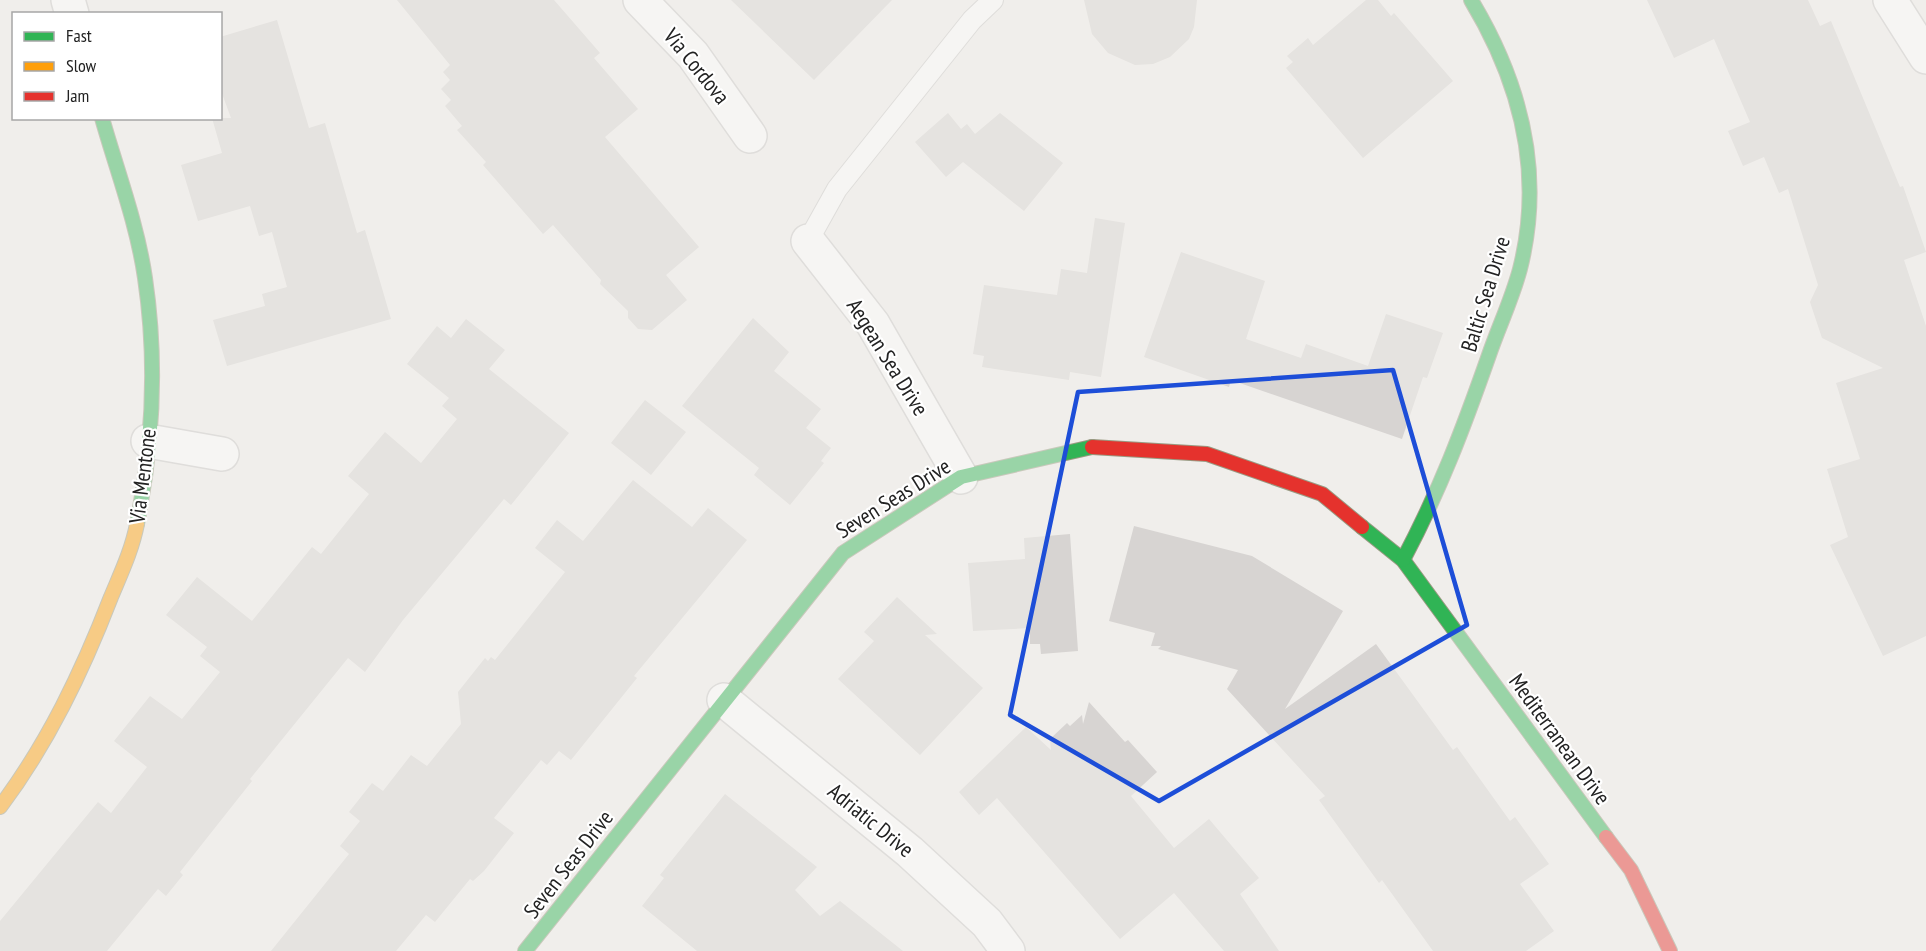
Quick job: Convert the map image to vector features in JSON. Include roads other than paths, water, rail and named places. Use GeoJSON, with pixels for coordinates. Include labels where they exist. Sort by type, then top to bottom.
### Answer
{"type":"FeatureCollection","features":[{"type":"Feature","properties":{"kind":"street","name":"Via Cordova"},"geometry":{"type":"LineString","coordinates":[[640,0],[693,56],[750,136]]}},
{"type":"Feature","properties":{"kind":"street","name":"Baltic Sea Drive"},"geometry":{"type":"LineString","coordinates":[[1403,560],[1439,490],[1462,435],[1520,269],[1528,217],[1530,175],[1521,105],[1505,59],[1472,0]]}},
{"type":"Feature","properties":{"kind":"street"},"geometry":{"type":"LineString","coordinates":[[1890,0],[1926,57]]}},
{"type":"Feature","properties":{"kind":"street","name":"Via Mentone"},"geometry":{"type":"LineString","coordinates":[[0,807],[51,730],[109,605],[135,536],[148,441],[152,358],[145,277],[132,221],[103,120]]}},
{"type":"Feature","properties":{"kind":"street","name":"Aegean Sea Drive"},"geometry":{"type":"LineString","coordinates":[[808,241],[873,324],[961,477]]}},
{"type":"Feature","properties":{"kind":"street"},"geometry":{"type":"LineString","coordinates":[[148,441],[222,454]]}},
{"type":"Feature","properties":{"kind":"street","name":"Seven Seas Drive"},"geometry":{"type":"LineString","coordinates":[[525,951],[843,553],[961,477],[1087,447],[1207,454],[1322,494],[1403,560]]}},
{"type":"Feature","properties":{"kind":"street","name":"Mediterranean Drive"},"geometry":{"type":"LineString","coordinates":[[1403,560],[1631,870],[1670,951]]}},
{"type":"Feature","properties":{"kind":"street","name":"Adriatic Drive"},"geometry":{"type":"LineString","coordinates":[[724,700],[910,852],[987,923],[1008,951]]}},
{"type":"Feature","properties":{"kind":"lane"},"geometry":{"type":"LineString","coordinates":[[808,241],[837,189],[972,20],[993,0]]}}]}
